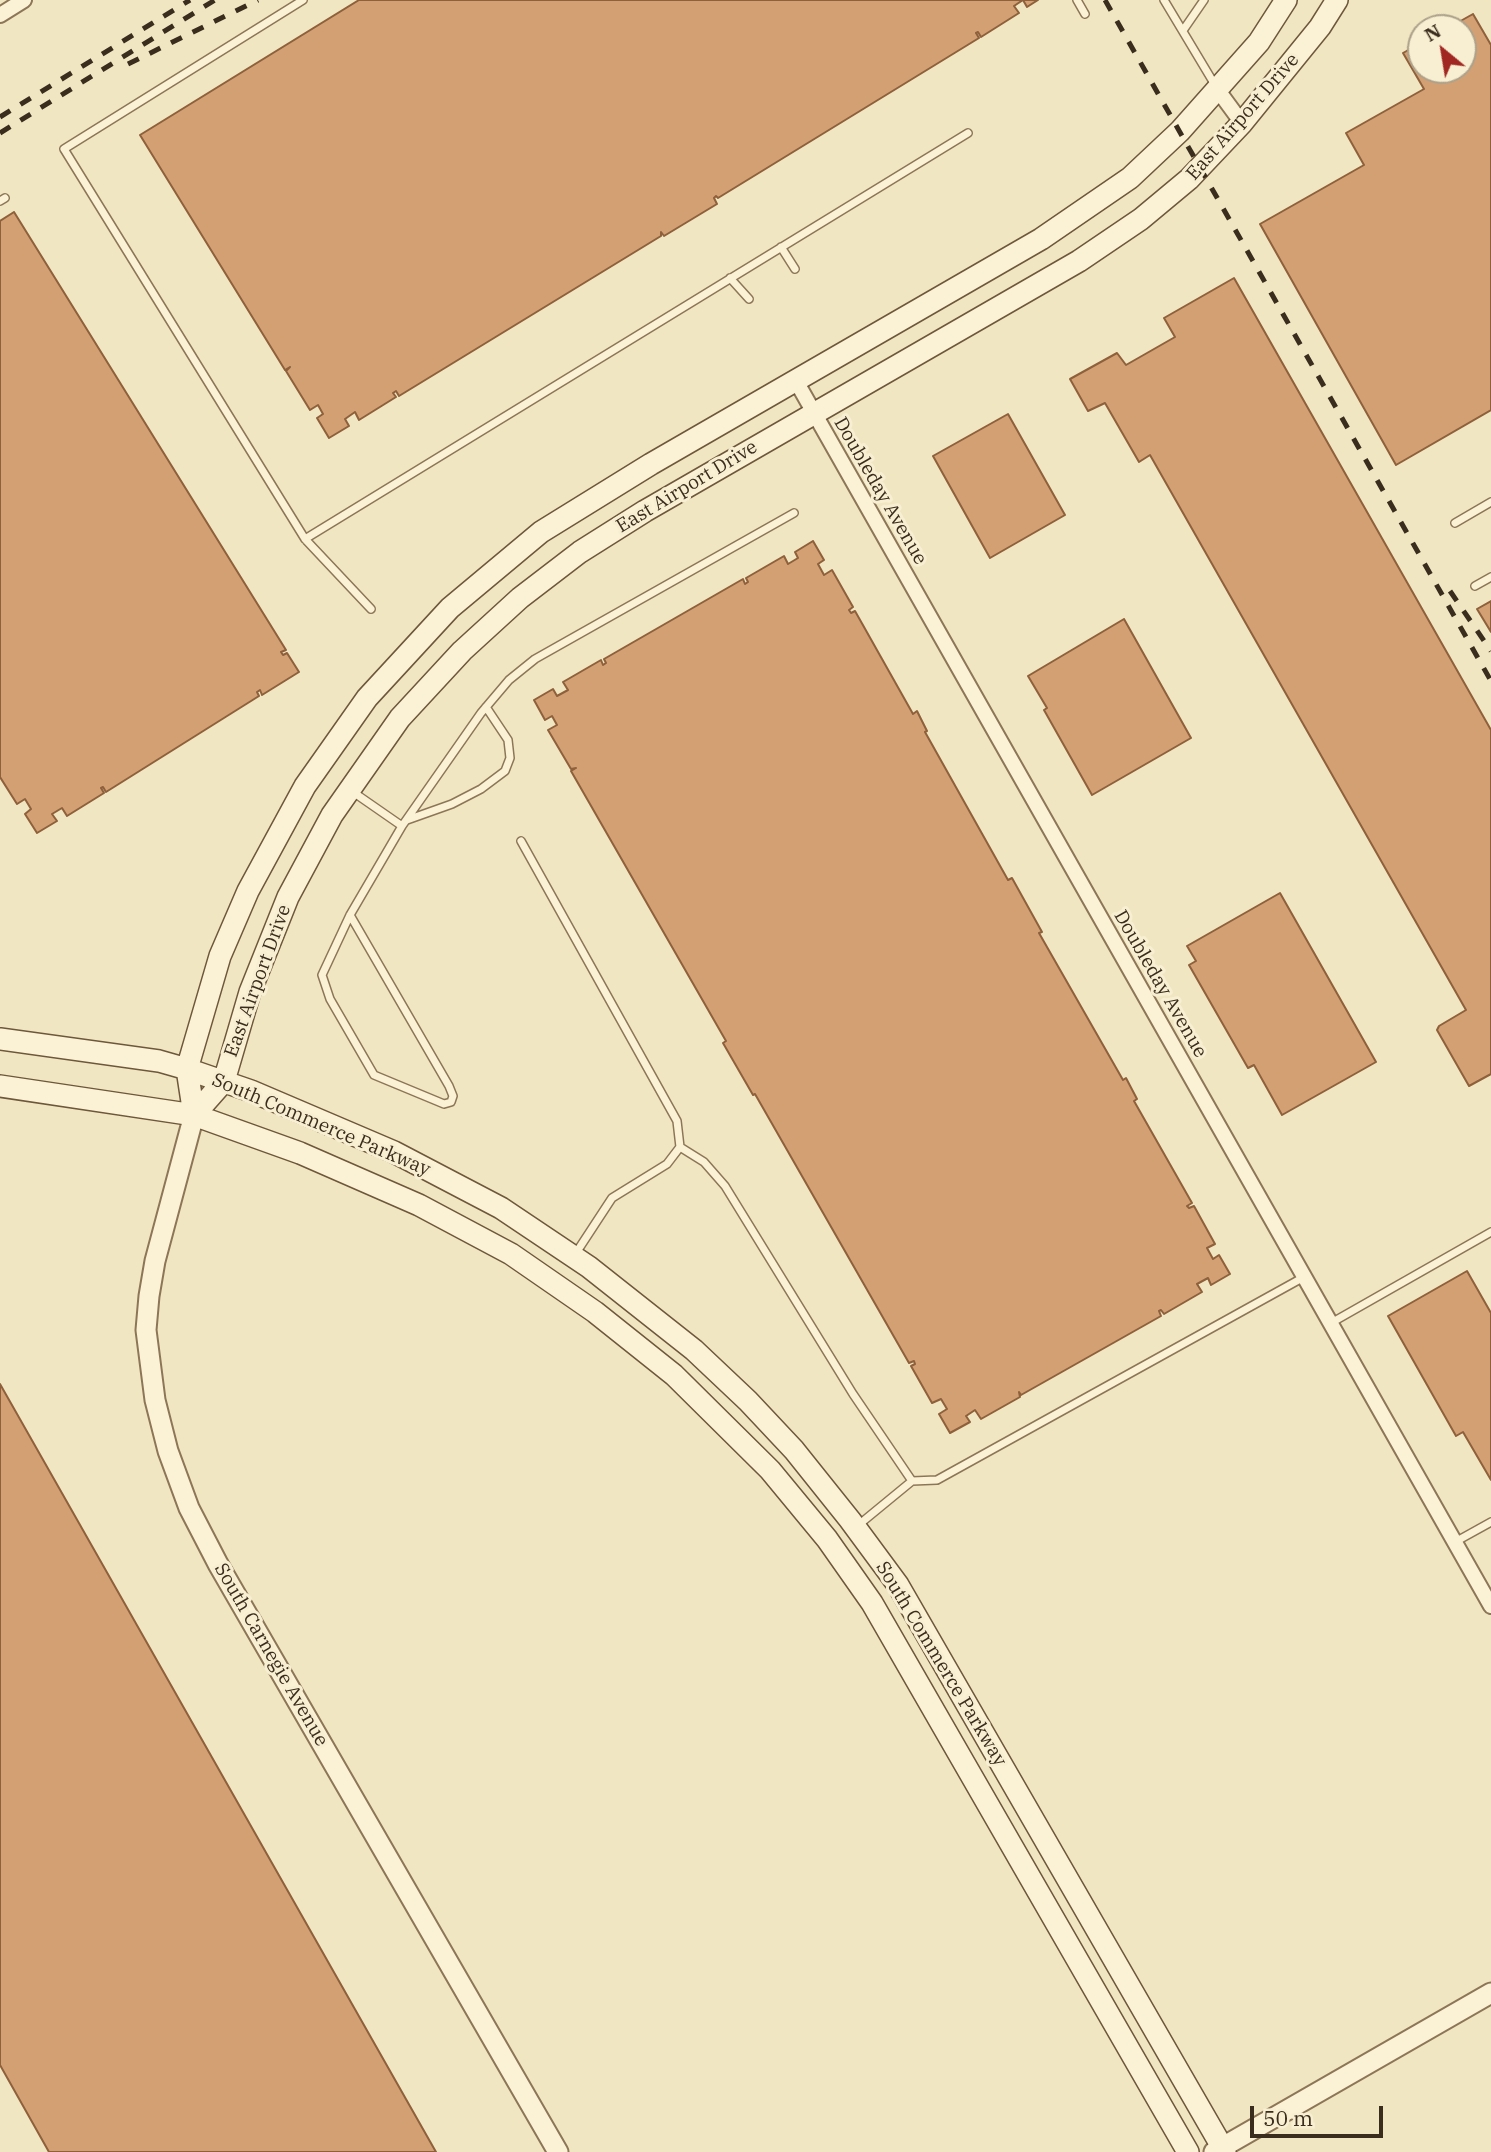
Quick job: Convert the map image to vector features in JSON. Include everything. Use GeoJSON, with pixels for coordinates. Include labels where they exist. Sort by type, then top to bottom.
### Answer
{"type":"FeatureCollection","features":[{"type":"Feature","properties":{"kind":"main road","name":"East Airport Drive"},"geometry":{"type":"LineString","coordinates":[[194,1115],[187,1069],[220,956],[248,891],[304,786],[367,698],[450,608],[541,532],[650,464],[1041,239],[1137,172],[1180,131],[1259,42],[1286,0]]}},
{"type":"Feature","properties":{"kind":"main road","name":"East Airport Drive"},"geometry":{"type":"LineString","coordinates":[[194,1115],[223,1081],[250,992],[288,897],[331,815],[400,718],[462,651],[520,598],[580,552],[645,511],[1079,261],[1141,219],[1189,179],[1242,124],[1320,27],[1337,0]]}},
{"type":"Feature","properties":{"kind":"main road"},"geometry":{"type":"LineString","coordinates":[[0,1039],[159,1061],[187,1069]]}},
{"type":"Feature","properties":{"kind":"main road","name":"South Commerce Parkway"},"geometry":{"type":"LineString","coordinates":[[187,1069],[251,1091],[394,1152],[501,1208],[574,1257],[694,1350],[748,1401],[794,1450],[856,1527],[898,1585],[1221,2150]]}},
{"type":"Feature","properties":{"kind":"main road"},"geometry":{"type":"LineString","coordinates":[[0,1086],[194,1115]]}},
{"type":"Feature","properties":{"kind":"main road","name":"South Commerce Parkway"},"geometry":{"type":"LineString","coordinates":[[194,1115],[300,1153],[419,1205],[511,1254],[595,1312],[674,1375],[770,1470],[827,1539],[872,1603],[1188,2152]]}},
{"type":"Feature","properties":{"kind":"street"},"geometry":{"type":"LineString","coordinates":[[0,15],[24,0]]}},
{"type":"Feature","properties":{"kind":"street"},"geometry":{"type":"LineString","coordinates":[[1217,89],[1242,124]]}},
{"type":"Feature","properties":{"kind":"street","name":"Doubleday Avenue"},"geometry":{"type":"LineString","coordinates":[[796,381],[1491,1606]]}},
{"type":"Feature","properties":{"kind":"street","name":"South Carnegie Avenue"},"geometry":{"type":"LineString","coordinates":[[194,1115],[155,1261],[146,1330],[155,1400],[168,1451],[189,1508],[218,1564],[558,2152]]}},
{"type":"Feature","properties":{"kind":"street"},"geometry":{"type":"LineString","coordinates":[[1221,2150],[1491,1993]]}},
{"type":"Feature","properties":{"kind":"lane"},"geometry":{"type":"LineString","coordinates":[[303,0],[64,149],[306,539],[371,609]]}},
{"type":"Feature","properties":{"kind":"lane"},"geometry":{"type":"LineString","coordinates":[[1077,0],[1085,14]]}},
{"type":"Feature","properties":{"kind":"lane"},"geometry":{"type":"LineString","coordinates":[[1164,0],[1184,29],[1217,89]]}},
{"type":"Feature","properties":{"kind":"lane"},"geometry":{"type":"LineString","coordinates":[[1184,29],[1204,0]]}},
{"type":"Feature","properties":{"kind":"lane"},"geometry":{"type":"LineString","coordinates":[[306,539],[968,133]]}},
{"type":"Feature","properties":{"kind":"lane"},"geometry":{"type":"LineString","coordinates":[[781,247],[794,269]]}},
{"type":"Feature","properties":{"kind":"lane"},"geometry":{"type":"LineString","coordinates":[[730,278],[749,299]]}},
{"type":"Feature","properties":{"kind":"lane"},"geometry":{"type":"LineString","coordinates":[[1455,523],[1491,502]]}},
{"type":"Feature","properties":{"kind":"lane"},"geometry":{"type":"LineString","coordinates":[[350,915],[449,1086],[453,1096],[451,1102],[444,1104],[374,1074],[330,999],[322,975],[350,915],[404,823],[486,707],[509,680],[536,659],[794,513]]}},
{"type":"Feature","properties":{"kind":"lane"},"geometry":{"type":"LineString","coordinates":[[1475,586],[1491,577]]}},
{"type":"Feature","properties":{"kind":"lane"},"geometry":{"type":"LineString","coordinates":[[404,823],[452,804],[481,789],[505,771],[510,758],[508,740],[486,707]]}},
{"type":"Feature","properties":{"kind":"lane"},"geometry":{"type":"LineString","coordinates":[[349,789],[404,823]]}},
{"type":"Feature","properties":{"kind":"lane"},"geometry":{"type":"LineString","coordinates":[[521,841],[677,1121],[680,1147],[667,1164],[612,1198],[574,1257]]}},
{"type":"Feature","properties":{"kind":"lane"},"geometry":{"type":"LineString","coordinates":[[680,1147],[704,1162],[725,1186],[853,1394],[912,1481]]}},
{"type":"Feature","properties":{"kind":"lane"},"geometry":{"type":"LineString","coordinates":[[1331,1323],[1491,1232]]}},
{"type":"Feature","properties":{"kind":"lane"},"geometry":{"type":"LineString","coordinates":[[856,1527],[912,1481],[937,1480],[1304,1277]]}},
{"type":"Feature","properties":{"kind":"lane"},"geometry":{"type":"LineString","coordinates":[[1455,1542],[1491,1522]]}},
{"type":"Feature","properties":{"kind":"building"},"geometry":{"type":"Polygon","coordinates":[[[359,0],[1023,0],[1014,6],[1019,13],[981,37],[976,33],[979,38],[718,198],[716,196],[714,198],[717,204],[664,236],[661,232],[661,236],[399,396],[396,391],[393,393],[396,397],[359,420],[355,412],[345,419],[349,426],[329,438],[317,418],[323,414],[318,405],[310,410],[286,371],[290,367],[285,370],[140,135],[359,0]]]}},
{"type":"Feature","properties":{"kind":"building"},"geometry":{"type":"Polygon","coordinates":[[[1023,0],[1038,0],[1027,7],[1023,0]]]}},
{"type":"Feature","properties":{"kind":"building"},"geometry":{"type":"Polygon","coordinates":[[[1477,21],[1491,45],[1491,410],[1396,465],[1260,224],[1364,165],[1346,133],[1424,89],[1421,84],[1477,84],[1477,21]]]}},
{"type":"Feature","properties":{"kind":"building"},"geometry":{"type":"Polygon","coordinates":[[[14,212],[286,650],[281,652],[283,655],[287,653],[299,672],[262,695],[260,690],[257,692],[259,696],[106,792],[101,788],[104,793],[67,816],[62,808],[52,814],[57,821],[37,833],[25,814],[31,809],[25,799],[17,804],[0,777],[0,221],[14,212]]]}},
{"type":"Feature","properties":{"kind":"building"},"geometry":{"type":"Polygon","coordinates":[[[1234,278],[1491,730],[1491,1074],[1469,1086],[1437,1030],[1439,1026],[1466,1010],[1150,455],[1139,462],[1105,403],[1088,411],[1070,379],[1117,353],[1126,365],[1175,337],[1164,318],[1234,278]]]}},
{"type":"Feature","properties":{"kind":"building"},"geometry":{"type":"Polygon","coordinates":[[[1008,414],[1065,515],[990,558],[933,456],[1008,414]]]}},
{"type":"Feature","properties":{"kind":"building"},"geometry":{"type":"Polygon","coordinates":[[[813,541],[824,560],[818,564],[824,575],[832,570],[853,607],[849,610],[851,613],[855,611],[913,714],[917,711],[927,731],[925,732],[1008,880],[1012,878],[1042,932],[1039,933],[1123,1080],[1126,1078],[1137,1099],[1134,1101],[1192,1203],[1187,1206],[1194,1206],[1215,1244],[1207,1248],[1213,1259],[1219,1255],[1230,1274],[1211,1285],[1208,1278],[1197,1284],[1202,1292],[1164,1314],[1159,1311],[1161,1316],[1021,1395],[1019,1392],[1020,1397],[981,1419],[975,1410],[966,1416],[970,1422],[950,1433],[939,1414],[947,1409],[941,1399],[932,1403],[911,1366],[915,1364],[914,1361],[909,1363],[723,1043],[726,1041],[571,771],[576,768],[571,769],[548,730],[557,725],[552,716],[545,720],[534,700],[553,689],[557,696],[568,690],[563,682],[601,660],[603,665],[606,663],[604,659],[743,579],[745,584],[748,582],[746,578],[784,556],[788,564],[798,558],[795,552],[813,541]]]}},
{"type":"Feature","properties":{"kind":"building"},"geometry":{"type":"Polygon","coordinates":[[[1491,601],[1491,632],[1477,609],[1491,601]]]}},
{"type":"Feature","properties":{"kind":"building"},"geometry":{"type":"Polygon","coordinates":[[[1124,619],[1191,738],[1092,795],[1028,676],[1124,619]]]}},
{"type":"Feature","properties":{"kind":"building"},"geometry":{"type":"Polygon","coordinates":[[[1280,893],[1376,1062],[1282,1115],[1254,1065],[1248,1068],[1189,965],[1196,961],[1187,946],[1280,893]]]}},
{"type":"Feature","properties":{"kind":"building"},"geometry":{"type":"Polygon","coordinates":[[[1467,1271],[1491,1313],[1491,1480],[1463,1432],[1456,1436],[1388,1316],[1467,1271]]]}},
{"type":"Feature","properties":{"kind":"building"},"geometry":{"type":"Polygon","coordinates":[[[0,1384],[436,2152],[49,2152],[0,2065],[0,1384]]]}},
{"type":"Feature","properties":{"kind":"railway"},"geometry":{"type":"LineString","coordinates":[[0,117],[190,0]]}},
{"type":"Feature","properties":{"kind":"railway"},"geometry":{"type":"LineString","coordinates":[[0,133],[215,0]]}},
{"type":"Feature","properties":{"kind":"railway"},"geometry":{"type":"LineString","coordinates":[[128,64],[258,0]]}},
{"type":"Feature","properties":{"kind":"railway"},"geometry":{"type":"LineString","coordinates":[[1105,0],[1491,681]]}},
{"type":"Feature","properties":{"kind":"railway"},"geometry":{"type":"LineString","coordinates":[[1450,591],[1491,651]]}}]}
